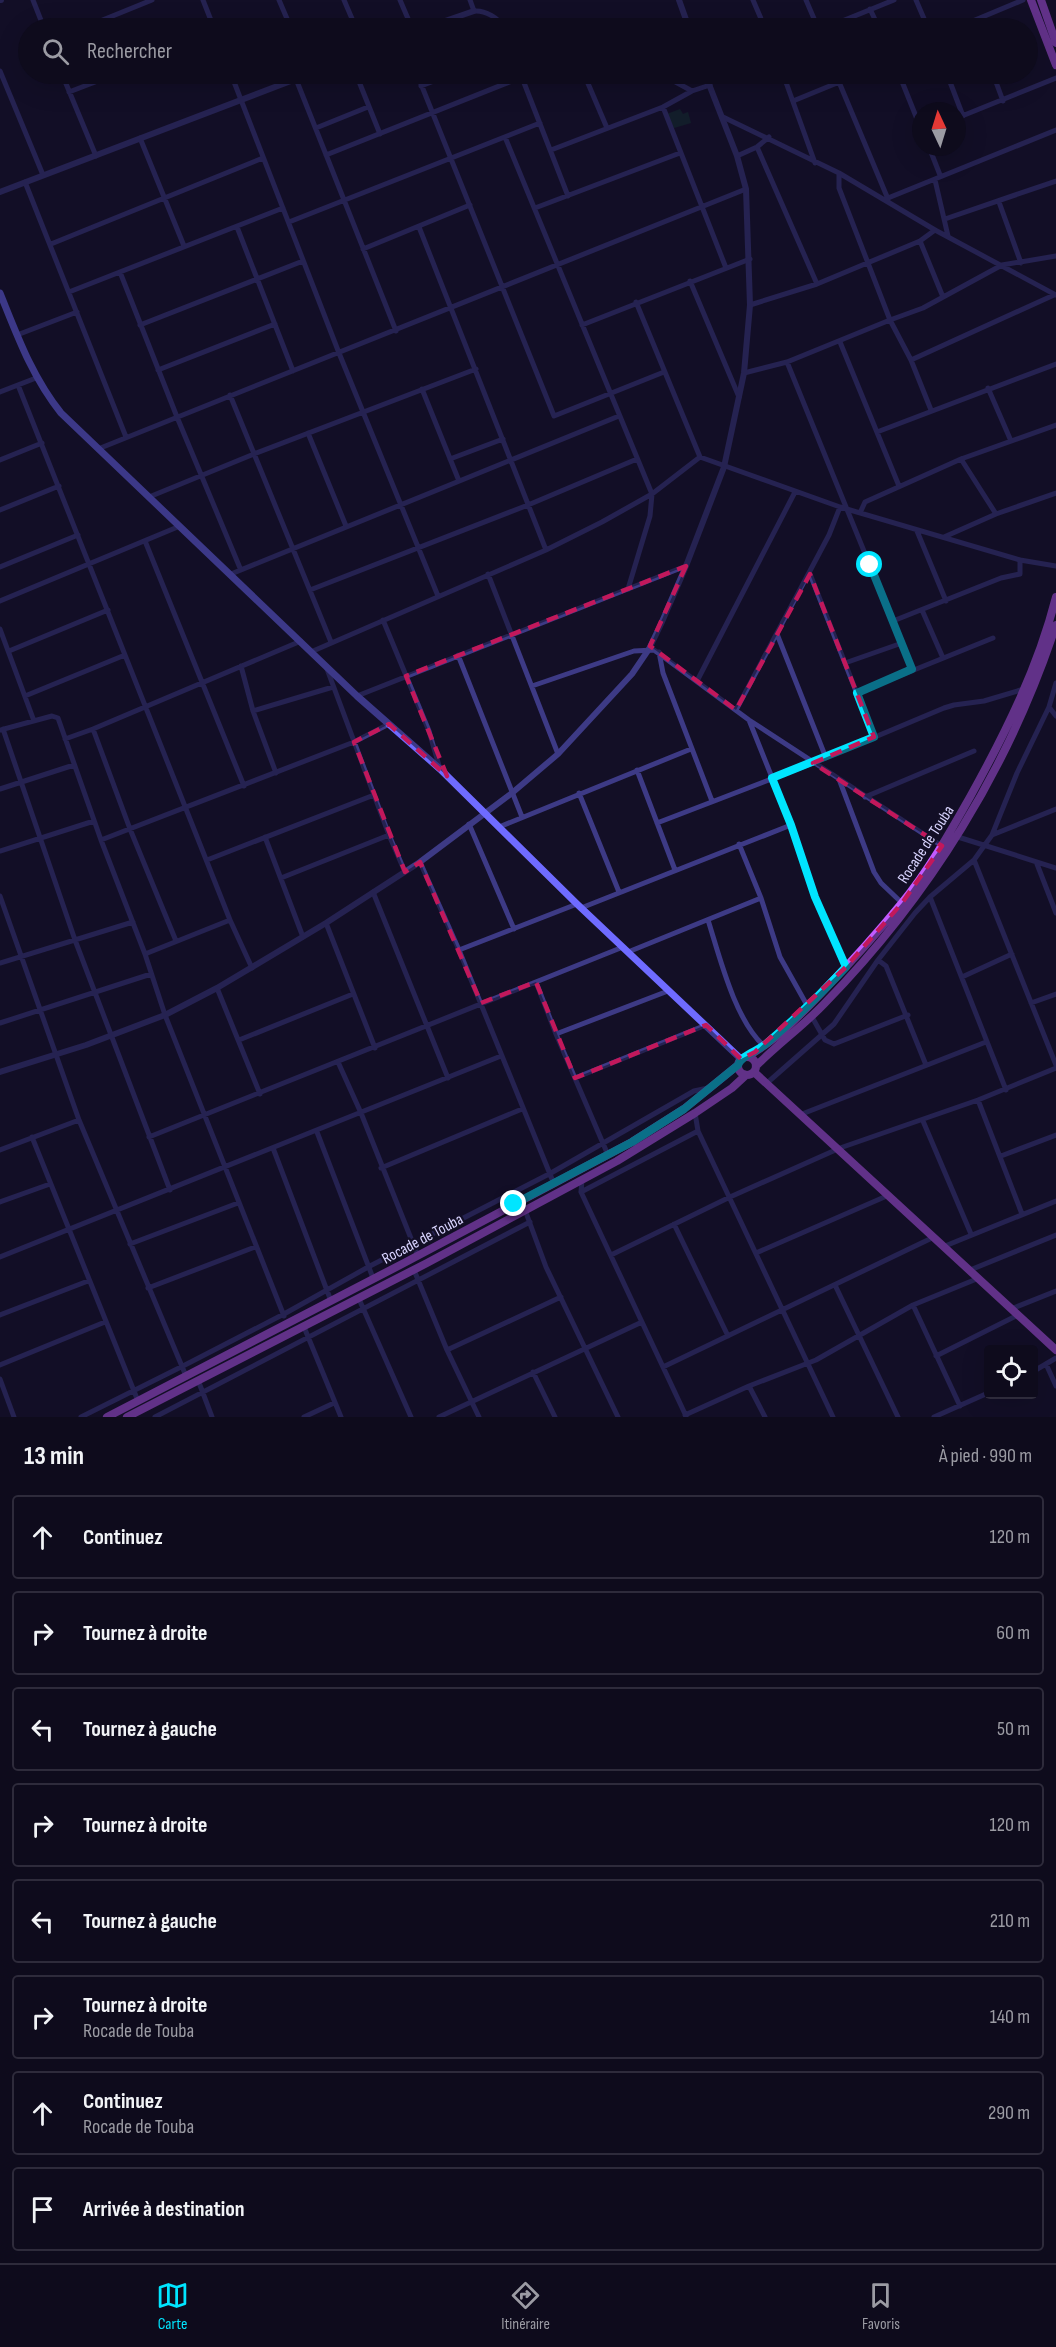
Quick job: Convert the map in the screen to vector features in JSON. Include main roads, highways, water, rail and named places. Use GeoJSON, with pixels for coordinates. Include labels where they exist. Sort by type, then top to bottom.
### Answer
{"type":"FeatureCollection","features":[{"type":"Feature","properties":{"kind":"main road"},"geometry":{"type":"LineString","coordinates":[[1031,0],[1038,18]]}},
{"type":"Feature","properties":{"kind":"main road"},"geometry":{"type":"LineString","coordinates":[[1041,0],[1056,43]]}},
{"type":"Feature","properties":{"kind":"main road"},"geometry":{"type":"LineString","coordinates":[[1038,18],[1056,65]]}},
{"type":"Feature","properties":{"kind":"main road"},"geometry":{"type":"LineString","coordinates":[[0,292],[36,378],[61,412],[313,651],[357,696],[440,770],[579,906],[742,1060]]}},
{"type":"Feature","properties":{"kind":"main road","name":"Rocade de Touba"},"geometry":{"type":"LineString","coordinates":[[107,1417],[608,1155],[684,1109],[742,1060],[764,1046],[808,1007],[846,967],[909,908],[997,749],[1024,690],[1056,597]]}},
{"type":"Feature","properties":{"kind":"main road","name":"Rocade de Touba"},"geometry":{"type":"LineString","coordinates":[[127,1417],[359,1299],[642,1147],[732,1088],[752,1071],[812,1017],[843,984],[909,908],[958,837],[1022,714],[1045,660],[1056,625]]}},
{"type":"Feature","properties":{"kind":"main road"},"geometry":{"type":"LineString","coordinates":[[742,1060],[752,1058],[752,1071]]}},
{"type":"Feature","properties":{"kind":"main road"},"geometry":{"type":"LineString","coordinates":[[742,1060],[740,1072],[752,1071],[767,1083],[1056,1350]]}}]}
